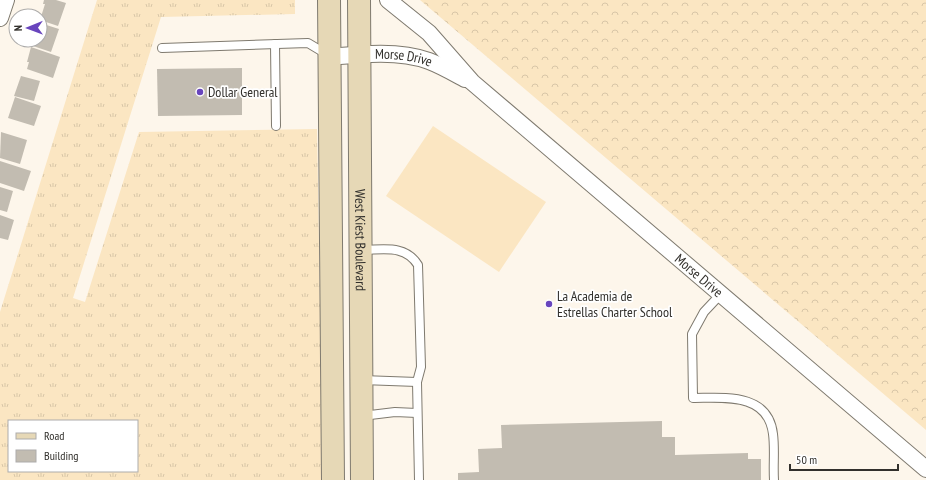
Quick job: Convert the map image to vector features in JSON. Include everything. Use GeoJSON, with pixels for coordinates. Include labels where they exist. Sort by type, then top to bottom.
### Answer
{"type":"FeatureCollection","features":[{"type":"Feature","properties":{"kind":"main road"},"geometry":{"type":"LineString","coordinates":[[329,0],[333,480]]}},
{"type":"Feature","properties":{"kind":"main road","name":"West Kiest Boulevard"},"geometry":{"type":"LineString","coordinates":[[359,0],[362,250],[362,480]]}},
{"type":"Feature","properties":{"kind":"street"},"geometry":{"type":"LineString","coordinates":[[0,18],[6,0]]}},
{"type":"Feature","properties":{"kind":"street","name":"Morse Drive"},"geometry":{"type":"LineString","coordinates":[[388,0],[429,33],[472,82],[720,295],[926,469]]}},
{"type":"Feature","properties":{"kind":"street","name":"Morse Drive"},"geometry":{"type":"LineString","coordinates":[[330,57],[399,55],[429,61],[472,82]]}},
{"type":"Feature","properties":{"kind":"lane"},"geometry":{"type":"LineString","coordinates":[[162,48],[308,43],[330,57]]}},
{"type":"Feature","properties":{"kind":"lane"},"geometry":{"type":"LineString","coordinates":[[275,44],[276,126]]}},
{"type":"Feature","properties":{"kind":"lane"},"geometry":{"type":"LineString","coordinates":[[362,250],[404,251],[413,257],[418,265],[420,367],[417,382],[419,480]]}},
{"type":"Feature","properties":{"kind":"lane"},"geometry":{"type":"LineString","coordinates":[[720,295],[704,312],[692,334],[693,398],[734,397],[745,400],[765,412],[773,432],[774,480]]}},
{"type":"Feature","properties":{"kind":"lane"},"geometry":{"type":"LineString","coordinates":[[362,380],[417,382]]}},
{"type":"Feature","properties":{"kind":"lane"},"geometry":{"type":"LineString","coordinates":[[362,416],[395,412],[418,413]]}},
{"type":"Feature","properties":{"kind":"green space"},"geometry":{"type":"Polygon","coordinates":[[[97,0],[295,0],[295,14],[161,17],[73,298],[85,302],[139,132],[317,129],[323,480],[0,480],[0,312],[97,0]]]}},
{"type":"Feature","properties":{"kind":"green space"},"geometry":{"type":"Polygon","coordinates":[[[420,0],[926,0],[926,430],[420,0]]]}},
{"type":"Feature","properties":{"kind":"green space"},"geometry":{"type":"Polygon","coordinates":[[[433,126],[546,202],[499,272],[386,196],[433,126]]]}},
{"type":"Feature","properties":{"kind":"building"},"geometry":{"type":"Polygon","coordinates":[[[44,0],[56,0],[66,3],[58,26],[48,23],[48,8],[44,8],[45,4],[43,4],[44,0]]]}},
{"type":"Feature","properties":{"kind":"building"},"geometry":{"type":"Polygon","coordinates":[[[48,26],[59,29],[51,52],[39,48],[48,48],[48,26]]]}},
{"type":"Feature","properties":{"kind":"building"},"geometry":{"type":"Polygon","coordinates":[[[31,48],[60,57],[53,78],[27,69],[29,62],[27,62],[31,48]]]}},
{"type":"Feature","properties":{"kind":"building","name":"Dollar General"},"geometry":{"type":"Polygon","coordinates":[[[242,68],[242,115],[158,116],[157,69],[242,68]]]}},
{"type":"Feature","properties":{"kind":"building"},"geometry":{"type":"Polygon","coordinates":[[[21,76],[40,81],[34,101],[14,96],[21,76]]]}},
{"type":"Feature","properties":{"kind":"building"},"geometry":{"type":"Polygon","coordinates":[[[15,97],[41,106],[34,126],[8,118],[15,97]]]}},
{"type":"Feature","properties":{"kind":"building"},"geometry":{"type":"Polygon","coordinates":[[[1,132],[27,140],[20,164],[0,158],[1,132]]]}},
{"type":"Feature","properties":{"kind":"building"},"geometry":{"type":"Polygon","coordinates":[[[0,161],[31,171],[24,191],[0,183],[0,161]]]}},
{"type":"Feature","properties":{"kind":"building"},"geometry":{"type":"Polygon","coordinates":[[[0,187],[13,191],[7,212],[0,210],[0,187]]]}},
{"type":"Feature","properties":{"kind":"building"},"geometry":{"type":"Polygon","coordinates":[[[0,215],[14,220],[8,240],[0,238],[0,215]]]}},
{"type":"Feature","properties":{"kind":"building"},"geometry":{"type":"Polygon","coordinates":[[[662,421],[662,437],[675,437],[675,455],[748,453],[748,459],[761,459],[761,480],[458,480],[458,473],[479,472],[478,449],[502,448],[501,425],[662,421]]]}},
{"type":"Feature","properties":{"kind":"place","name":"Dollar General"},"geometry":{"type":"Point","coordinates":[200,92]}},
{"type":"Feature","properties":{"kind":"place","name":"La Academia de Estrellas Charter School"},"geometry":{"type":"Point","coordinates":[549,304]}}]}
